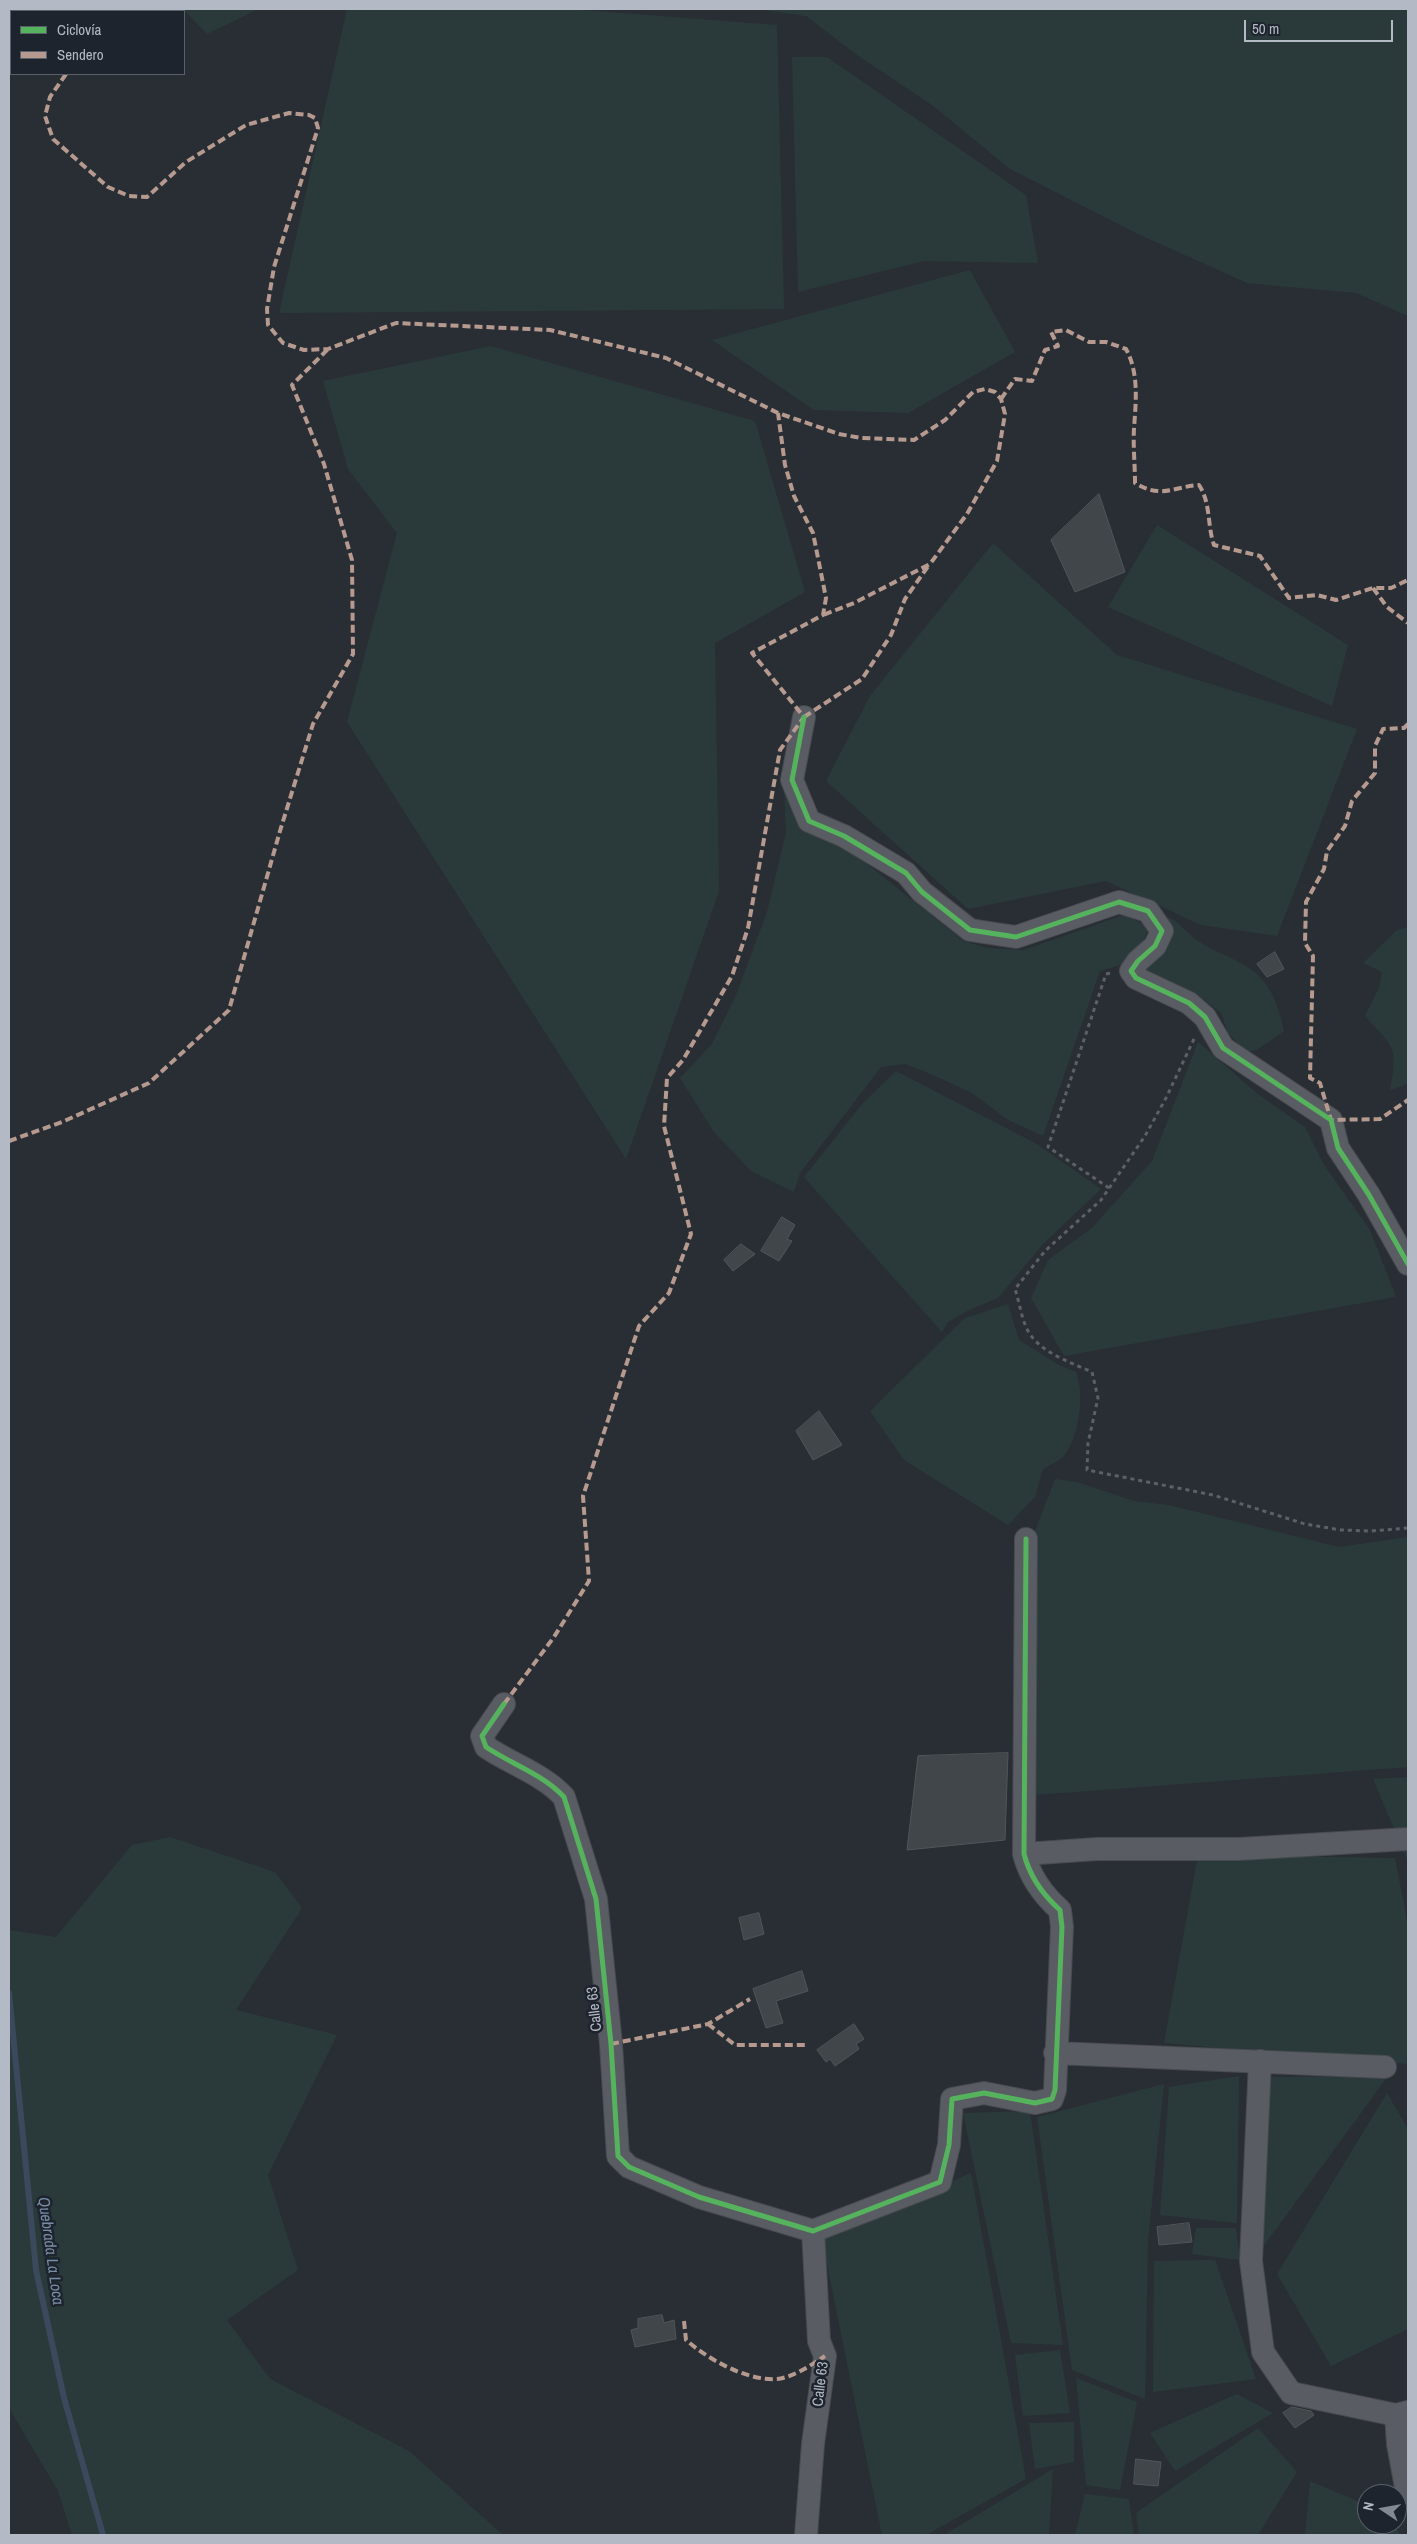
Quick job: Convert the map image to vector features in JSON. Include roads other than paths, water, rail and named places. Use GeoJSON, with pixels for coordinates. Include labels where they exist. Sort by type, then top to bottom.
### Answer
{"type":"FeatureCollection","features":[{"type":"Feature","properties":{"kind":"street"},"geometry":{"type":"LineString","coordinates":[[804,717],[792,780],[809,820],[844,836],[906,873],[922,892],[970,930],[1016,937],[1119,902],[1148,911],[1162,931],[1155,946],[1138,961],[1131,971],[1136,978],[1189,1003],[1205,1017],[1223,1048],[1331,1120],[1338,1148],[1369,1195],[1408,1264]]}},
{"type":"Feature","properties":{"kind":"street"},"geometry":{"type":"LineString","coordinates":[[813,2231],[940,2182],[949,2145],[952,2099],[984,2093],[1035,2103],[1052,2099],[1062,1927],[1060,1910],[1046,1898],[1027,1867],[1024,1854],[1026,1539]]}},
{"type":"Feature","properties":{"kind":"street","name":"Calle 63"},"geometry":{"type":"LineString","coordinates":[[504,1704],[482,1736],[486,1747],[548,1783],[564,1797],[596,1899],[611,2044],[618,2156],[629,2167],[699,2196],[813,2231],[819,2341],[825,2356],[813,2444],[806,2535]]}},
{"type":"Feature","properties":{"kind":"street"},"geometry":{"type":"LineString","coordinates":[[1024,1854],[1096,1849],[1249,1848],[1408,1838]]}},
{"type":"Feature","properties":{"kind":"street"},"geometry":{"type":"LineString","coordinates":[[1055,2053],[1385,2067]]}},
{"type":"Feature","properties":{"kind":"street"},"geometry":{"type":"LineString","coordinates":[[1260,2061],[1251,2261],[1263,2352],[1291,2393],[1402,2413],[1398,2444],[1408,2498]]}},
{"type":"Feature","properties":{"kind":"waterway","name":"Quebrada La Loca"},"geometry":{"type":"LineString","coordinates":[[9,1993],[36,2270],[64,2398],[103,2535]]}}]}
